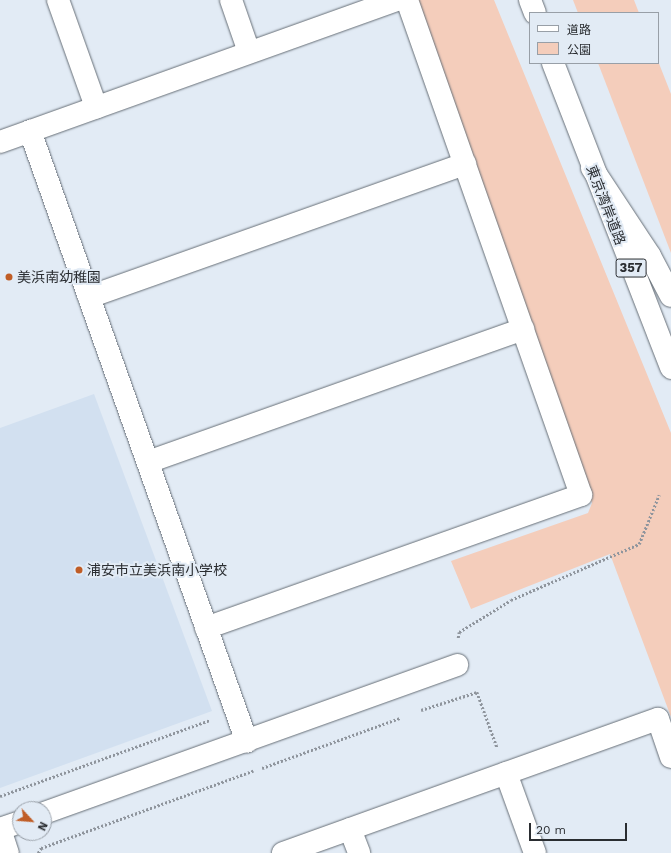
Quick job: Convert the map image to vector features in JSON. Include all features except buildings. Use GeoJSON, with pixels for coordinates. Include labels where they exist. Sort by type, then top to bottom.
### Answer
{"type":"FeatureCollection","features":[{"type":"Feature","properties":{"kind":"main road"},"geometry":{"type":"LineString","coordinates":[[58,0],[96,107]]}},
{"type":"Feature","properties":{"kind":"main road"},"geometry":{"type":"LineString","coordinates":[[231,0],[250,52]]}},
{"type":"Feature","properties":{"kind":"main road"},"geometry":{"type":"LineString","coordinates":[[0,142],[396,0]]}},
{"type":"Feature","properties":{"kind":"main road"},"geometry":{"type":"LineString","coordinates":[[206,628],[581,495],[407,0]]}},
{"type":"Feature","properties":{"kind":"main road"},"geometry":{"type":"LineString","coordinates":[[530,0],[535,12]]}},
{"type":"Feature","properties":{"kind":"main road","name":"東京湾岸道路"},"geometry":{"type":"LineString","coordinates":[[554,64],[592,168],[671,368]]}},
{"type":"Feature","properties":{"kind":"main road"},"geometry":{"type":"LineString","coordinates":[[30,131],[247,742]]}},
{"type":"Feature","properties":{"kind":"main road"},"geometry":{"type":"LineString","coordinates":[[89,297],[465,164]]}},
{"type":"Feature","properties":{"kind":"main road"},"geometry":{"type":"LineString","coordinates":[[592,168],[650,256],[671,296]]}},
{"type":"Feature","properties":{"kind":"main road"},"geometry":{"type":"LineString","coordinates":[[148,462],[523,330]]}},
{"type":"Feature","properties":{"kind":"main road"},"geometry":{"type":"LineString","coordinates":[[52,810],[247,742],[457,665]]}},
{"type":"Feature","properties":{"kind":"main road"},"geometry":{"type":"LineString","coordinates":[[283,853],[658,719],[671,757]]}},
{"type":"Feature","properties":{"kind":"main road"},"geometry":{"type":"LineString","coordinates":[[506,773],[535,853]]}},
{"type":"Feature","properties":{"kind":"main road"},"geometry":{"type":"LineString","coordinates":[[8,853],[0,829],[12,825]]}},
{"type":"Feature","properties":{"kind":"main road"},"geometry":{"type":"LineString","coordinates":[[350,829],[359,853]]}},
{"type":"Feature","properties":{"kind":"path"},"geometry":{"type":"LineString","coordinates":[[457,665],[459,632],[511,600],[639,544],[659,495]]}},
{"type":"Feature","properties":{"kind":"path"},"geometry":{"type":"LineString","coordinates":[[415,712],[477,692],[506,773]]}},
{"type":"Feature","properties":{"kind":"path"},"geometry":{"type":"LineString","coordinates":[[38,853],[41,848],[407,715]]}},
{"type":"Feature","properties":{"kind":"path"},"geometry":{"type":"LineString","coordinates":[[0,796],[215,717]]}},
{"type":"Feature","properties":{"kind":"shaded area","name":"浦安市立美浜南小学校"},"geometry":{"type":"Polygon","coordinates":[[[94,394],[212,711],[0,788],[0,428],[94,394]]]}},
{"type":"Feature","properties":{"kind":"green space"},"geometry":{"type":"Polygon","coordinates":[[[406,0],[494,0],[671,433],[671,717],[610,554],[471,609],[451,561],[588,513],[592,503],[406,0]]]}},
{"type":"Feature","properties":{"kind":"green space"},"geometry":{"type":"Polygon","coordinates":[[[573,0],[634,0],[639,12],[578,12],[573,0]]]}},
{"type":"Feature","properties":{"kind":"green space"},"geometry":{"type":"Polygon","coordinates":[[[598,64],[659,64],[671,94],[671,253],[598,64]]]}},
{"type":"Feature","properties":{"kind":"place","name":"美浜南幼稚園"},"geometry":{"type":"Point","coordinates":[9,277]}},
{"type":"Feature","properties":{"kind":"place","name":"浦安市立美浜南小学校"},"geometry":{"type":"Point","coordinates":[79,570]}}]}
